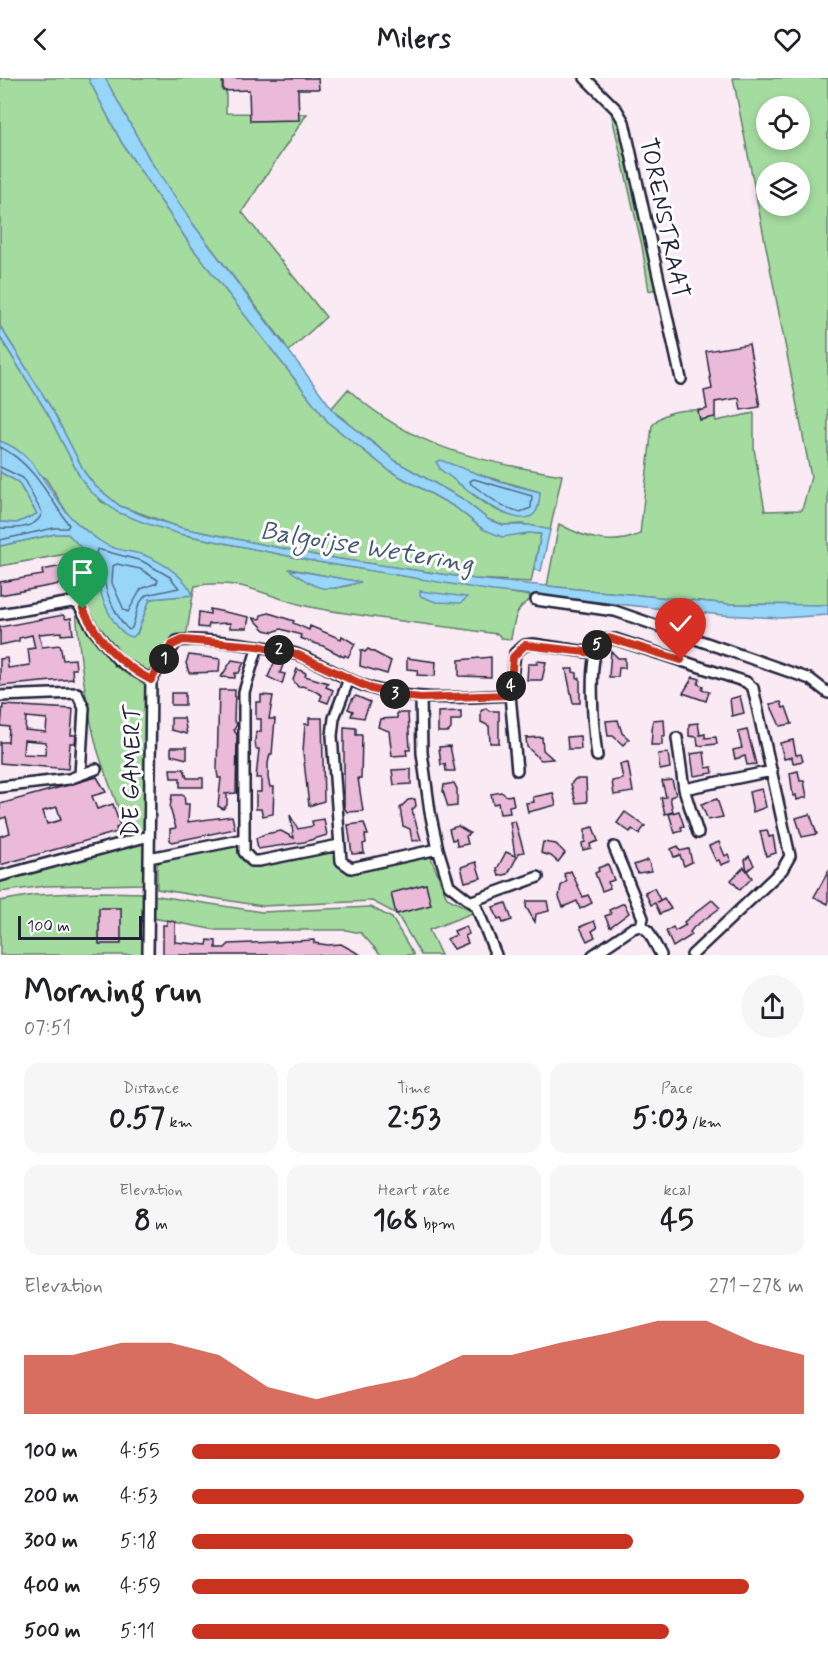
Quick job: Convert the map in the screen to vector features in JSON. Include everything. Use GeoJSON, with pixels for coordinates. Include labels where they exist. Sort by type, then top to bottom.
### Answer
{"type":"FeatureCollection","features":[{"type":"Feature","properties":{"kind":"street","name":"TORENSTRAAT"},"geometry":{"type":"LineString","coordinates":[[585,78],[617,110],[624,122],[681,379]]}},
{"type":"Feature","properties":{"kind":"street"},"geometry":{"type":"LineString","coordinates":[[536,600],[601,609],[636,618],[810,679],[828,693]]}},
{"type":"Feature","properties":{"kind":"street"},"geometry":{"type":"LineString","coordinates":[[0,614],[72,602],[78,604],[93,629],[119,661],[151,680]]}},
{"type":"Feature","properties":{"kind":"street"},"geometry":{"type":"LineString","coordinates":[[597,756],[594,733],[594,653],[601,640],[615,639],[746,682],[753,688],[790,847],[788,863],[692,955]]}},
{"type":"Feature","properties":{"kind":"street","name":"DE GAMERT"},"geometry":{"type":"LineString","coordinates":[[244,839],[149,858],[151,680],[177,641],[258,646],[298,655],[372,689],[421,698],[510,695]]}},
{"type":"Feature","properties":{"kind":"street"},"geometry":{"type":"LineString","coordinates":[[517,770],[510,695],[513,657],[525,645],[594,653]]}},
{"type":"Feature","properties":{"kind":"street"},"geometry":{"type":"LineString","coordinates":[[258,646],[244,692],[244,852],[252,861],[339,845]]}},
{"type":"Feature","properties":{"kind":"street"},"geometry":{"type":"LineString","coordinates":[[349,679],[334,718],[332,736],[341,861],[351,868],[438,849]]}},
{"type":"Feature","properties":{"kind":"street"},"geometry":{"type":"LineString","coordinates":[[0,696],[77,693],[84,708],[80,775]]}},
{"type":"Feature","properties":{"kind":"street"},"geometry":{"type":"LineString","coordinates":[[421,698],[422,753],[438,849],[449,885],[460,896],[472,901],[538,877]]}},
{"type":"Feature","properties":{"kind":"street"},"geometry":{"type":"LineString","coordinates":[[677,738],[684,789],[698,832]]}},
{"type":"Feature","properties":{"kind":"street"},"geometry":{"type":"LineString","coordinates":[[0,787],[69,779],[96,769]]}},
{"type":"Feature","properties":{"kind":"street"},"geometry":{"type":"LineString","coordinates":[[684,789],[772,771]]}},
{"type":"Feature","properties":{"kind":"street"},"geometry":{"type":"LineString","coordinates":[[0,876],[149,836]]}},
{"type":"Feature","properties":{"kind":"street"},"geometry":{"type":"LineString","coordinates":[[614,847],[643,918],[641,926]]}},
{"type":"Feature","properties":{"kind":"street"},"geometry":{"type":"LineString","coordinates":[[148,955],[149,858]]}},
{"type":"Feature","properties":{"kind":"street"},"geometry":{"type":"LineString","coordinates":[[472,901],[496,955]]}},
{"type":"Feature","properties":{"kind":"street"},"geometry":{"type":"LineString","coordinates":[[592,955],[633,928],[641,926],[648,931],[661,955]]}},
{"type":"Feature","properties":{"kind":"green space"},"geometry":{"type":"Polygon","coordinates":[[[0,78],[88,78],[122,143],[191,246],[329,423],[390,471],[455,507],[483,529],[523,535],[541,534],[531,582],[475,579],[319,556],[182,528],[120,506],[95,486],[85,473],[53,411],[0,326],[0,78]]]}},
{"type":"Feature","properties":{"kind":"green space"},"geometry":{"type":"Polygon","coordinates":[[[105,78],[222,78],[222,90],[226,90],[226,113],[307,114],[242,212],[326,317],[288,352],[284,343],[193,224],[151,162],[105,78]]]}},
{"type":"Feature","properties":{"kind":"green space"},"geometry":{"type":"Polygon","coordinates":[[[733,78],[828,78],[828,605],[729,604],[547,586],[559,524],[598,539],[619,540],[640,534],[652,426],[664,415],[689,410],[713,410],[716,421],[754,413],[754,449],[765,511],[802,510],[811,477],[760,216],[810,216],[810,162],[756,162],[756,196],[733,78]]]}},
{"type":"Feature","properties":{"kind":"green space"},"geometry":{"type":"Polygon","coordinates":[[[610,108],[623,124],[659,288],[649,291],[642,246],[610,108]]]}},
{"type":"Feature","properties":{"kind":"green space"},"geometry":{"type":"Polygon","coordinates":[[[0,337],[48,414],[80,477],[102,502],[180,534],[318,562],[537,597],[524,603],[520,608],[511,639],[501,638],[498,634],[315,608],[242,586],[212,584],[195,586],[193,594],[173,572],[159,563],[144,555],[121,551],[103,544],[89,533],[69,516],[46,479],[0,441],[0,337]],[[290,569],[308,582],[323,588],[338,588],[359,582],[290,569]]]}},
{"type":"Feature","properties":{"kind":"green space"},"geometry":{"type":"Polygon","coordinates":[[[348,389],[396,425],[448,449],[503,464],[562,475],[550,530],[523,524],[503,525],[489,520],[461,498],[397,462],[331,409],[348,389]],[[441,470],[495,509],[519,517],[531,516],[540,492],[470,472],[441,470]]]}},
{"type":"Feature","properties":{"kind":"green space"},"geometry":{"type":"Polygon","coordinates":[[[0,472],[18,482],[37,514],[17,523],[0,522],[0,472]]]}},
{"type":"Feature","properties":{"kind":"green space"},"geometry":{"type":"Polygon","coordinates":[[[55,534],[68,534],[91,556],[97,569],[99,586],[137,634],[150,599],[193,595],[186,637],[179,636],[174,639],[151,675],[129,661],[110,644],[93,623],[78,595],[72,553],[0,566],[0,546],[55,534]]]}},
{"type":"Feature","properties":{"kind":"green space"},"geometry":{"type":"Polygon","coordinates":[[[76,610],[108,658],[125,673],[147,685],[145,830],[129,835],[97,748],[89,714],[76,610]]]}},
{"type":"Feature","properties":{"kind":"green space"},"geometry":{"type":"Polygon","coordinates":[[[144,843],[144,884],[45,886],[0,892],[0,881],[144,843]]]}},
{"type":"Feature","properties":{"kind":"green space"},"geometry":{"type":"Polygon","coordinates":[[[239,845],[247,861],[333,850],[341,869],[348,871],[430,855],[447,898],[475,912],[429,930],[441,955],[421,955],[397,914],[372,901],[262,906],[157,889],[157,865],[162,859],[239,845]]]}},
{"type":"Feature","properties":{"kind":"green space"},"geometry":{"type":"Polygon","coordinates":[[[99,892],[144,893],[145,955],[0,955],[0,901],[34,895],[99,892]]]}},
{"type":"Feature","properties":{"kind":"green space"},"geometry":{"type":"Polygon","coordinates":[[[152,895],[262,912],[371,907],[392,918],[414,955],[381,955],[361,933],[346,930],[216,930],[153,918],[152,895]]]}},
{"type":"Feature","properties":{"kind":"water"},"geometry":{"type":"Polygon","coordinates":[[[88,78],[105,78],[151,162],[193,224],[337,415],[397,462],[461,498],[489,520],[503,525],[529,525],[550,530],[541,571],[534,570],[541,534],[528,533],[502,537],[483,529],[455,507],[390,471],[329,423],[191,246],[122,143],[88,78]]]}},
{"type":"Feature","properties":{"kind":"water"},"geometry":{"type":"Polygon","coordinates":[[[0,326],[53,411],[85,473],[95,486],[120,506],[147,517],[182,528],[319,556],[475,579],[729,604],[828,605],[828,615],[781,618],[722,615],[493,591],[318,562],[180,534],[145,523],[117,512],[90,491],[80,477],[48,414],[0,337],[0,326]]]}},
{"type":"Feature","properties":{"kind":"water"},"geometry":{"type":"Polygon","coordinates":[[[0,441],[13,447],[32,463],[60,504],[83,529],[110,547],[144,555],[166,566],[185,582],[193,595],[150,599],[137,633],[133,637],[121,630],[107,609],[99,587],[99,567],[68,534],[55,534],[0,546],[0,522],[17,523],[37,514],[18,482],[0,472],[0,441]]]}},
{"type":"Feature","properties":{"kind":"water"},"geometry":{"type":"Polygon","coordinates":[[[440,460],[500,482],[540,492],[537,509],[534,514],[525,518],[514,517],[500,511],[472,494],[441,470],[436,462],[440,460]]]}},
{"type":"Feature","properties":{"kind":"water"},"geometry":{"type":"Polygon","coordinates":[[[288,569],[361,582],[323,588],[308,582],[288,569]]]}},
{"type":"Feature","properties":{"kind":"water"},"geometry":{"type":"Polygon","coordinates":[[[420,591],[467,597],[461,603],[436,602],[420,596],[420,591]]]}},
{"type":"Feature","properties":{"kind":"building"},"geometry":{"type":"Polygon","coordinates":[[[223,78],[318,78],[319,89],[298,89],[299,120],[250,121],[249,90],[223,91],[223,78]]]}},
{"type":"Feature","properties":{"kind":"building"},"geometry":{"type":"Polygon","coordinates":[[[749,344],[760,407],[741,410],[739,398],[715,402],[715,417],[700,420],[698,411],[707,409],[704,391],[712,389],[706,351],[749,344]]]}},
{"type":"Feature","properties":{"kind":"building"},"geometry":{"type":"Polygon","coordinates":[[[62,566],[68,571],[72,570],[71,582],[0,595],[0,582],[43,575],[42,570],[62,566]]]}},
{"type":"Feature","properties":{"kind":"building"},"geometry":{"type":"Polygon","coordinates":[[[210,609],[249,617],[247,628],[230,628],[230,623],[209,624],[208,628],[198,627],[199,612],[210,614],[210,609]]]}},
{"type":"Feature","properties":{"kind":"building"},"geometry":{"type":"Polygon","coordinates":[[[269,613],[294,621],[293,623],[309,630],[310,626],[341,639],[342,636],[355,644],[348,657],[345,655],[344,657],[300,638],[301,635],[281,629],[273,632],[265,630],[253,618],[260,619],[261,615],[269,613]]]}},
{"type":"Feature","properties":{"kind":"building"},"geometry":{"type":"Polygon","coordinates":[[[63,615],[66,619],[71,618],[73,634],[61,635],[61,632],[39,634],[42,647],[60,645],[63,660],[75,659],[76,669],[72,669],[73,679],[0,686],[0,659],[7,658],[8,668],[30,665],[28,649],[35,648],[32,635],[19,638],[19,641],[0,645],[0,627],[63,615]]]}},
{"type":"Feature","properties":{"kind":"building"},"geometry":{"type":"Polygon","coordinates":[[[368,649],[391,661],[387,674],[360,666],[361,650],[365,652],[368,649]]]}},
{"type":"Feature","properties":{"kind":"building"},"geometry":{"type":"Polygon","coordinates":[[[611,651],[618,658],[625,658],[625,668],[619,668],[618,677],[609,677],[611,651]]]}},
{"type":"Feature","properties":{"kind":"building"},"geometry":{"type":"Polygon","coordinates":[[[189,655],[220,659],[219,672],[189,673],[186,663],[189,655]]]}},
{"type":"Feature","properties":{"kind":"building"},"geometry":{"type":"Polygon","coordinates":[[[491,657],[491,677],[459,676],[459,660],[491,657]]]}},
{"type":"Feature","properties":{"kind":"building"},"geometry":{"type":"Polygon","coordinates":[[[407,658],[436,662],[435,676],[417,675],[418,670],[407,669],[407,658]]]}},
{"type":"Feature","properties":{"kind":"building"},"geometry":{"type":"Polygon","coordinates":[[[232,660],[244,662],[239,673],[235,673],[235,678],[221,677],[232,660]]]}},
{"type":"Feature","properties":{"kind":"building"},"geometry":{"type":"Polygon","coordinates":[[[537,661],[546,662],[542,680],[527,680],[528,664],[537,664],[537,661]]]}},
{"type":"Feature","properties":{"kind":"building"},"geometry":{"type":"Polygon","coordinates":[[[274,663],[283,665],[280,673],[285,674],[282,684],[268,677],[274,663]]]}},
{"type":"Feature","properties":{"kind":"building"},"geometry":{"type":"Polygon","coordinates":[[[297,669],[306,673],[305,676],[328,683],[326,687],[333,690],[328,703],[320,700],[322,695],[311,689],[298,687],[293,680],[297,669]]]}},
{"type":"Feature","properties":{"kind":"building"},"geometry":{"type":"Polygon","coordinates":[[[566,669],[573,669],[573,672],[577,673],[577,678],[580,678],[580,703],[573,703],[566,669]]]}},
{"type":"Feature","properties":{"kind":"building"},"geometry":{"type":"Polygon","coordinates":[[[693,677],[700,679],[698,684],[703,686],[702,690],[709,692],[706,701],[683,693],[693,677]]]}},
{"type":"Feature","properties":{"kind":"building"},"geometry":{"type":"Polygon","coordinates":[[[219,690],[235,690],[234,721],[237,724],[234,730],[237,735],[236,793],[224,794],[227,794],[227,805],[223,809],[218,806],[221,778],[218,778],[217,771],[219,690]]]}},
{"type":"Feature","properties":{"kind":"building"},"geometry":{"type":"Polygon","coordinates":[[[171,693],[185,693],[185,705],[171,705],[171,693]]]}},
{"type":"Feature","properties":{"kind":"building"},"geometry":{"type":"Polygon","coordinates":[[[261,695],[273,696],[269,719],[275,719],[272,754],[270,754],[268,763],[270,787],[274,787],[273,814],[263,816],[261,809],[256,809],[256,792],[261,792],[261,778],[256,778],[259,749],[256,749],[255,741],[256,732],[261,732],[261,719],[256,719],[256,702],[261,702],[261,695]]]}},
{"type":"Feature","properties":{"kind":"building"},"geometry":{"type":"Polygon","coordinates":[[[356,696],[370,702],[364,718],[351,716],[353,711],[348,709],[356,696]]]}},
{"type":"Feature","properties":{"kind":"building"},"geometry":{"type":"Polygon","coordinates":[[[740,696],[744,713],[732,716],[730,699],[740,696]]]}},
{"type":"Feature","properties":{"kind":"building"},"geometry":{"type":"Polygon","coordinates":[[[781,702],[783,708],[786,707],[792,724],[780,726],[770,704],[781,702]]]}},
{"type":"Feature","properties":{"kind":"building"},"geometry":{"type":"Polygon","coordinates":[[[3,705],[73,709],[71,735],[76,735],[75,743],[70,743],[68,769],[0,763],[0,742],[8,742],[9,727],[1,726],[3,705]],[[26,717],[25,730],[46,732],[47,719],[26,717]],[[24,740],[23,754],[45,755],[46,742],[24,740]]]}},
{"type":"Feature","properties":{"kind":"building"},"geometry":{"type":"Polygon","coordinates":[[[486,708],[489,711],[499,711],[499,743],[490,743],[489,726],[481,722],[481,711],[486,708]]]}},
{"type":"Feature","properties":{"kind":"building"},"geometry":{"type":"Polygon","coordinates":[[[461,711],[461,720],[451,720],[451,729],[448,732],[438,732],[438,712],[461,711]]]}},
{"type":"Feature","properties":{"kind":"building"},"geometry":{"type":"Polygon","coordinates":[[[397,713],[408,713],[410,750],[406,750],[407,755],[392,756],[389,731],[378,727],[380,719],[397,718],[397,713]]]}},
{"type":"Feature","properties":{"kind":"building"},"geometry":{"type":"Polygon","coordinates":[[[171,718],[184,718],[187,734],[171,730],[171,718]]]}},
{"type":"Feature","properties":{"kind":"building"},"geometry":{"type":"Polygon","coordinates":[[[309,718],[322,718],[324,801],[309,806],[303,752],[305,724],[309,724],[309,718]]]}},
{"type":"Feature","properties":{"kind":"building"},"geometry":{"type":"Polygon","coordinates":[[[664,719],[665,736],[662,736],[662,745],[651,745],[653,720],[664,719]]]}},
{"type":"Feature","properties":{"kind":"building"},"geometry":{"type":"Polygon","coordinates":[[[618,720],[622,733],[629,739],[623,745],[613,736],[608,736],[606,721],[618,720]]]}},
{"type":"Feature","properties":{"kind":"building"},"geometry":{"type":"Polygon","coordinates":[[[698,723],[700,735],[705,734],[705,738],[716,737],[717,744],[698,746],[697,737],[689,736],[689,724],[698,723]]]}},
{"type":"Feature","properties":{"kind":"building"},"geometry":{"type":"Polygon","coordinates":[[[344,727],[356,728],[356,735],[362,735],[361,778],[358,778],[363,811],[347,812],[344,807],[344,727]]]}},
{"type":"Feature","properties":{"kind":"building"},"geometry":{"type":"Polygon","coordinates":[[[747,730],[756,764],[747,765],[745,756],[735,759],[733,750],[742,748],[738,732],[747,730]]]}},
{"type":"Feature","properties":{"kind":"building"},"geometry":{"type":"Polygon","coordinates":[[[580,736],[581,749],[568,749],[567,737],[580,736]]]}},
{"type":"Feature","properties":{"kind":"building"},"geometry":{"type":"Polygon","coordinates":[[[542,737],[543,750],[553,759],[541,760],[527,747],[526,738],[542,737]]]}},
{"type":"Feature","properties":{"kind":"building"},"geometry":{"type":"Polygon","coordinates":[[[793,740],[796,755],[801,754],[803,761],[793,763],[792,757],[784,759],[780,743],[793,740]]]}},
{"type":"Feature","properties":{"kind":"building"},"geometry":{"type":"Polygon","coordinates":[[[450,746],[455,771],[446,771],[445,764],[441,765],[439,747],[450,746]]]}},
{"type":"Feature","properties":{"kind":"building"},"geometry":{"type":"Polygon","coordinates":[[[171,747],[187,747],[187,759],[171,755],[171,747]]]}},
{"type":"Feature","properties":{"kind":"building"},"geometry":{"type":"Polygon","coordinates":[[[704,752],[706,768],[712,767],[713,773],[694,776],[691,754],[704,752]]]}},
{"type":"Feature","properties":{"kind":"building"},"geometry":{"type":"Polygon","coordinates":[[[668,753],[670,768],[660,770],[658,754],[668,753]]]}},
{"type":"Feature","properties":{"kind":"building"},"geometry":{"type":"Polygon","coordinates":[[[628,763],[633,792],[614,795],[612,781],[623,779],[620,764],[628,763]]]}},
{"type":"Feature","properties":{"kind":"building"},"geometry":{"type":"Polygon","coordinates":[[[170,769],[184,769],[187,778],[203,778],[203,787],[180,787],[180,778],[171,778],[170,769]]]}},
{"type":"Feature","properties":{"kind":"building"},"geometry":{"type":"Polygon","coordinates":[[[411,769],[411,784],[394,785],[392,770],[411,769]]]}},
{"type":"Feature","properties":{"kind":"building"},"geometry":{"type":"Polygon","coordinates":[[[798,771],[800,781],[804,781],[807,797],[797,800],[796,795],[793,796],[790,773],[798,771]]]}},
{"type":"Feature","properties":{"kind":"building"},"geometry":{"type":"Polygon","coordinates":[[[97,777],[106,792],[92,796],[97,809],[113,804],[120,826],[116,828],[117,832],[0,865],[0,836],[10,833],[6,817],[0,819],[0,804],[97,777]],[[57,807],[43,811],[47,824],[61,820],[57,807]]]}},
{"type":"Feature","properties":{"kind":"building"},"geometry":{"type":"Polygon","coordinates":[[[575,779],[586,779],[587,802],[576,803],[571,784],[575,779]]]}},
{"type":"Feature","properties":{"kind":"building"},"geometry":{"type":"Polygon","coordinates":[[[672,780],[676,795],[670,797],[673,812],[665,814],[661,798],[666,797],[662,781],[672,780]]]}},
{"type":"Feature","properties":{"kind":"building"},"geometry":{"type":"Polygon","coordinates":[[[454,783],[457,789],[457,806],[448,807],[443,791],[444,785],[454,783]]]}},
{"type":"Feature","properties":{"kind":"building"},"geometry":{"type":"Polygon","coordinates":[[[762,789],[766,807],[753,812],[749,792],[762,789]]]}},
{"type":"Feature","properties":{"kind":"building"},"geometry":{"type":"Polygon","coordinates":[[[501,792],[507,796],[512,795],[514,805],[509,806],[510,813],[500,814],[498,803],[493,804],[491,794],[501,792]]]}},
{"type":"Feature","properties":{"kind":"building"},"geometry":{"type":"Polygon","coordinates":[[[553,793],[556,805],[528,812],[526,803],[534,802],[533,797],[553,793]]]}},
{"type":"Feature","properties":{"kind":"building"},"geometry":{"type":"Polygon","coordinates":[[[172,795],[184,795],[185,804],[189,804],[188,822],[232,816],[235,829],[172,842],[170,829],[176,828],[170,808],[172,795]]]}},
{"type":"Feature","properties":{"kind":"building"},"geometry":{"type":"Polygon","coordinates":[[[415,799],[416,806],[412,810],[421,840],[412,841],[410,829],[403,826],[400,808],[408,800],[415,799]]]}},
{"type":"Feature","properties":{"kind":"building"},"geometry":{"type":"Polygon","coordinates":[[[717,799],[723,817],[708,820],[701,804],[717,799]]]}},
{"type":"Feature","properties":{"kind":"building"},"geometry":{"type":"Polygon","coordinates":[[[679,811],[684,826],[681,827],[682,831],[675,833],[669,814],[679,811]]]}},
{"type":"Feature","properties":{"kind":"building"},"geometry":{"type":"Polygon","coordinates":[[[625,812],[645,826],[639,834],[632,829],[630,832],[617,823],[625,812]]]}},
{"type":"Feature","properties":{"kind":"building"},"geometry":{"type":"Polygon","coordinates":[[[810,814],[817,834],[802,837],[796,818],[810,814]]]}},
{"type":"Feature","properties":{"kind":"building"},"geometry":{"type":"Polygon","coordinates":[[[290,815],[298,829],[313,826],[312,821],[324,819],[327,835],[304,842],[258,849],[256,838],[265,834],[281,831],[294,838],[290,815]]]}},
{"type":"Feature","properties":{"kind":"building"},"geometry":{"type":"Polygon","coordinates":[[[515,821],[524,852],[519,853],[508,874],[499,876],[497,869],[506,852],[515,856],[510,822],[515,821]]]}},
{"type":"Feature","properties":{"kind":"building"},"geometry":{"type":"Polygon","coordinates":[[[364,823],[368,835],[365,835],[366,843],[363,844],[364,853],[352,854],[348,825],[364,823]]]}},
{"type":"Feature","properties":{"kind":"building"},"geometry":{"type":"Polygon","coordinates":[[[458,826],[470,833],[466,836],[468,844],[457,846],[456,839],[452,840],[449,829],[458,826]]]}},
{"type":"Feature","properties":{"kind":"building"},"geometry":{"type":"Polygon","coordinates":[[[593,827],[598,841],[590,844],[591,848],[583,850],[585,829],[593,827]]]}},
{"type":"Feature","properties":{"kind":"building"},"geometry":{"type":"Polygon","coordinates":[[[767,830],[769,837],[773,836],[776,853],[766,856],[760,831],[767,830]]]}},
{"type":"Feature","properties":{"kind":"building"},"geometry":{"type":"Polygon","coordinates":[[[543,842],[556,844],[565,853],[558,862],[551,856],[541,853],[543,842]]]}},
{"type":"Feature","properties":{"kind":"building"},"geometry":{"type":"Polygon","coordinates":[[[719,842],[725,856],[728,854],[731,861],[721,865],[719,860],[716,861],[709,846],[719,842]]]}},
{"type":"Feature","properties":{"kind":"building"},"geometry":{"type":"Polygon","coordinates":[[[678,846],[680,851],[689,849],[692,862],[684,866],[680,855],[674,857],[671,849],[678,846]]]}},
{"type":"Feature","properties":{"kind":"building"},"geometry":{"type":"Polygon","coordinates":[[[749,856],[754,865],[747,871],[745,860],[749,856]]]}},
{"type":"Feature","properties":{"kind":"building"},"geometry":{"type":"Polygon","coordinates":[[[648,860],[652,871],[638,873],[634,865],[648,860]]]}},
{"type":"Feature","properties":{"kind":"building"},"geometry":{"type":"Polygon","coordinates":[[[476,862],[481,878],[465,882],[461,867],[476,862]]]}},
{"type":"Feature","properties":{"kind":"building"},"geometry":{"type":"Polygon","coordinates":[[[608,864],[614,880],[608,882],[610,888],[602,891],[595,873],[599,871],[598,868],[608,864]]]}},
{"type":"Feature","properties":{"kind":"building"},"geometry":{"type":"Polygon","coordinates":[[[744,867],[752,878],[740,890],[731,880],[744,867]]]}},
{"type":"Feature","properties":{"kind":"building"},"geometry":{"type":"Polygon","coordinates":[[[571,871],[583,897],[588,895],[592,903],[580,909],[577,901],[563,907],[559,897],[561,886],[567,881],[564,874],[571,871]]]}},
{"type":"Feature","properties":{"kind":"building"},"geometry":{"type":"Polygon","coordinates":[[[828,872],[828,904],[814,897],[828,872]]]}},
{"type":"Feature","properties":{"kind":"building"},"geometry":{"type":"Polygon","coordinates":[[[426,884],[431,905],[396,914],[391,893],[426,884]]]}},
{"type":"Feature","properties":{"kind":"building"},"geometry":{"type":"Polygon","coordinates":[[[654,888],[660,900],[657,902],[664,898],[671,909],[660,914],[655,903],[651,905],[645,892],[654,888]]]}},
{"type":"Feature","properties":{"kind":"building"},"geometry":{"type":"Polygon","coordinates":[[[712,900],[720,908],[694,927],[690,932],[692,935],[673,947],[666,931],[673,927],[675,931],[686,925],[684,922],[712,900]]]}},
{"type":"Feature","properties":{"kind":"building"},"geometry":{"type":"Polygon","coordinates":[[[527,901],[547,901],[549,911],[536,914],[535,922],[526,907],[527,901]]]}},
{"type":"Feature","properties":{"kind":"building"},"geometry":{"type":"Polygon","coordinates":[[[506,903],[512,920],[503,923],[501,918],[498,919],[493,907],[506,903]]]}},
{"type":"Feature","properties":{"kind":"building"},"geometry":{"type":"Polygon","coordinates":[[[624,903],[629,913],[610,927],[605,916],[611,914],[609,910],[624,903]]]}},
{"type":"Feature","properties":{"kind":"building"},"geometry":{"type":"Polygon","coordinates":[[[99,908],[121,908],[121,944],[99,944],[99,908]]]}},
{"type":"Feature","properties":{"kind":"building"},"geometry":{"type":"Polygon","coordinates":[[[167,920],[175,922],[175,942],[207,945],[208,940],[216,941],[216,948],[225,948],[229,944],[314,940],[314,943],[341,944],[361,955],[163,955],[163,925],[167,925],[167,920]]]}},
{"type":"Feature","properties":{"kind":"building"},"geometry":{"type":"Polygon","coordinates":[[[594,921],[597,928],[592,931],[595,937],[587,941],[580,927],[594,921]]]}},
{"type":"Feature","properties":{"kind":"building"},"geometry":{"type":"Polygon","coordinates":[[[466,926],[469,934],[465,936],[468,943],[454,949],[447,939],[456,935],[454,931],[466,926]]]}},
{"type":"Feature","properties":{"kind":"route"},"geometry":{"type":"LineString","coordinates":[[83,609],[93,629],[119,661],[151,680],[172,645],[183,640],[274,649],[298,655],[372,689],[421,698],[510,695],[513,657],[519,648],[525,645],[594,653],[601,640],[609,638],[681,660]]}},
{"type":"Feature","properties":{"kind":"water label","name":"Balgoijse Wetering"},"geometry":{"type":"Point","coordinates":[367,546]}}]}
